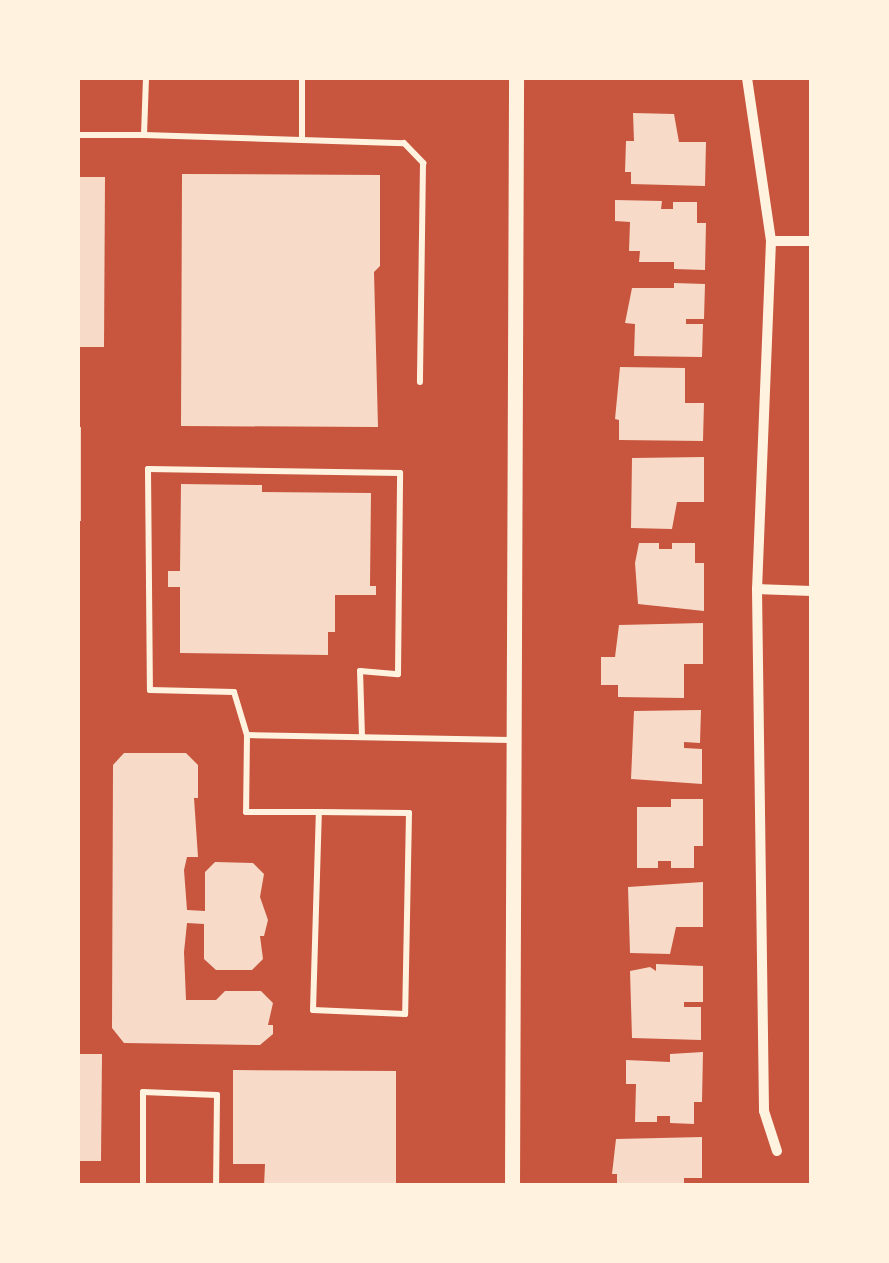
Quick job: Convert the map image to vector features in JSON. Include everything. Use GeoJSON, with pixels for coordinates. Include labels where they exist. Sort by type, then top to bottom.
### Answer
{"type":"FeatureCollection","features":[{"type":"Feature","properties":{"kind":"street"},"geometry":{"type":"LineString","coordinates":[[512,1186],[516,78]]}},
{"type":"Feature","properties":{"kind":"street"},"geometry":{"type":"LineString","coordinates":[[747,78],[771,240],[757,589],[764,1111],[777,1151]]}},
{"type":"Feature","properties":{"kind":"street"},"geometry":{"type":"LineString","coordinates":[[771,240],[812,241]]}},
{"type":"Feature","properties":{"kind":"street"},"geometry":{"type":"LineString","coordinates":[[757,589],[812,590]]}},
{"type":"Feature","properties":{"kind":"lane"},"geometry":{"type":"LineString","coordinates":[[144,135],[146,78]]}},
{"type":"Feature","properties":{"kind":"lane"},"geometry":{"type":"LineString","coordinates":[[302,78],[302,140]]}},
{"type":"Feature","properties":{"kind":"lane"},"geometry":{"type":"LineString","coordinates":[[78,135],[404,142],[423,162],[420,382]]}},
{"type":"Feature","properties":{"kind":"lane"},"geometry":{"type":"LineString","coordinates":[[319,812],[313,1010],[405,1014],[409,813],[319,812],[246,812],[248,735],[234,692],[150,690],[148,468],[400,473],[398,674],[360,671],[362,737]]}},
{"type":"Feature","properties":{"kind":"lane"},"geometry":{"type":"LineString","coordinates":[[248,735],[514,740]]}},
{"type":"Feature","properties":{"kind":"lane"},"geometry":{"type":"LineString","coordinates":[[142,1186],[143,1092],[217,1096],[216,1186]]}},
{"type":"Feature","properties":{"kind":"building"},"geometry":{"type":"Polygon","coordinates":[[[633,113],[674,114],[679,142],[706,142],[705,186],[631,184],[631,172],[625,172],[626,141],[634,141],[633,113]]]}},
{"type":"Feature","properties":{"kind":"building"},"geometry":{"type":"Polygon","coordinates":[[[182,174],[380,175],[380,266],[374,272],[378,427],[181,426],[182,174]]]}},
{"type":"Feature","properties":{"kind":"building"},"geometry":{"type":"Polygon","coordinates":[[[78,177],[105,177],[104,347],[78,347],[78,177]]]}},
{"type":"Feature","properties":{"kind":"building"},"geometry":{"type":"Polygon","coordinates":[[[615,200],[662,201],[661,209],[673,209],[673,202],[697,202],[697,223],[706,223],[705,270],[674,269],[674,262],[639,262],[640,251],[629,251],[630,222],[615,221],[615,200]]]}},
{"type":"Feature","properties":{"kind":"building"},"geometry":{"type":"Polygon","coordinates":[[[674,283],[705,284],[704,319],[686,319],[686,324],[703,324],[702,357],[634,356],[635,324],[625,323],[632,288],[674,288],[674,283]]]}},
{"type":"Feature","properties":{"kind":"building"},"geometry":{"type":"Polygon","coordinates":[[[620,367],[685,368],[685,403],[704,403],[703,441],[619,440],[619,420],[615,419],[620,367]]]}},
{"type":"Feature","properties":{"kind":"building"},"geometry":{"type":"Polygon","coordinates":[[[81,427],[81,521],[78,521],[81,427]]]}},
{"type":"Feature","properties":{"kind":"building"},"geometry":{"type":"Polygon","coordinates":[[[704,457],[704,502],[677,502],[672,529],[631,528],[632,458],[704,457]]]}},
{"type":"Feature","properties":{"kind":"building"},"geometry":{"type":"Polygon","coordinates":[[[181,484],[262,485],[262,492],[371,493],[370,586],[376,586],[376,595],[335,595],[335,632],[328,632],[328,655],[180,653],[180,587],[168,587],[168,571],[180,571],[181,484]]]}},
{"type":"Feature","properties":{"kind":"building"},"geometry":{"type":"Polygon","coordinates":[[[639,543],[659,543],[659,549],[672,549],[672,543],[695,543],[695,563],[704,563],[704,611],[638,604],[635,563],[639,543]]]}},
{"type":"Feature","properties":{"kind":"building"},"geometry":{"type":"Polygon","coordinates":[[[703,623],[703,664],[684,664],[684,698],[618,697],[618,685],[601,685],[601,657],[615,657],[619,625],[703,623]]]}},
{"type":"Feature","properties":{"kind":"building"},"geometry":{"type":"Polygon","coordinates":[[[701,710],[700,743],[684,742],[684,748],[702,749],[702,784],[631,779],[634,711],[701,710]]]}},
{"type":"Feature","properties":{"kind":"building"},"geometry":{"type":"Polygon","coordinates":[[[124,753],[186,753],[198,765],[198,798],[194,798],[198,857],[187,857],[184,870],[187,910],[205,911],[205,872],[215,862],[253,863],[264,874],[260,897],[268,920],[264,936],[260,936],[263,959],[252,970],[216,970],[204,959],[204,924],[187,923],[184,952],[186,1000],[216,1000],[225,991],[261,991],[273,1003],[268,1025],[273,1025],[273,1034],[260,1045],[124,1043],[112,1028],[113,765],[124,753]]]}},
{"type":"Feature","properties":{"kind":"building"},"geometry":{"type":"Polygon","coordinates":[[[671,799],[703,799],[703,846],[694,846],[694,868],[671,868],[671,861],[658,861],[658,868],[637,868],[637,807],[671,807],[671,799]]]}},
{"type":"Feature","properties":{"kind":"building"},"geometry":{"type":"Polygon","coordinates":[[[703,882],[703,927],[676,927],[670,954],[630,953],[628,887],[703,882]]]}},
{"type":"Feature","properties":{"kind":"building"},"geometry":{"type":"Polygon","coordinates":[[[656,964],[703,966],[703,1002],[684,1002],[684,1007],[701,1007],[701,1040],[632,1038],[630,971],[650,967],[656,971],[656,964]]]}},
{"type":"Feature","properties":{"kind":"building"},"geometry":{"type":"Polygon","coordinates":[[[703,1052],[702,1102],[694,1102],[694,1124],[670,1123],[670,1116],[657,1116],[657,1122],[635,1122],[636,1084],[626,1084],[626,1060],[670,1062],[670,1054],[703,1052]]]}},
{"type":"Feature","properties":{"kind":"building"},"geometry":{"type":"Polygon","coordinates":[[[78,1054],[102,1054],[101,1161],[78,1161],[78,1054]]]}},
{"type":"Feature","properties":{"kind":"building"},"geometry":{"type":"Polygon","coordinates":[[[233,1070],[396,1071],[396,1186],[264,1186],[265,1164],[233,1164],[233,1070]]]}},
{"type":"Feature","properties":{"kind":"building"},"geometry":{"type":"Polygon","coordinates":[[[702,1137],[702,1178],[684,1178],[684,1186],[617,1186],[617,1174],[612,1174],[616,1139],[702,1137]]]}}]}
